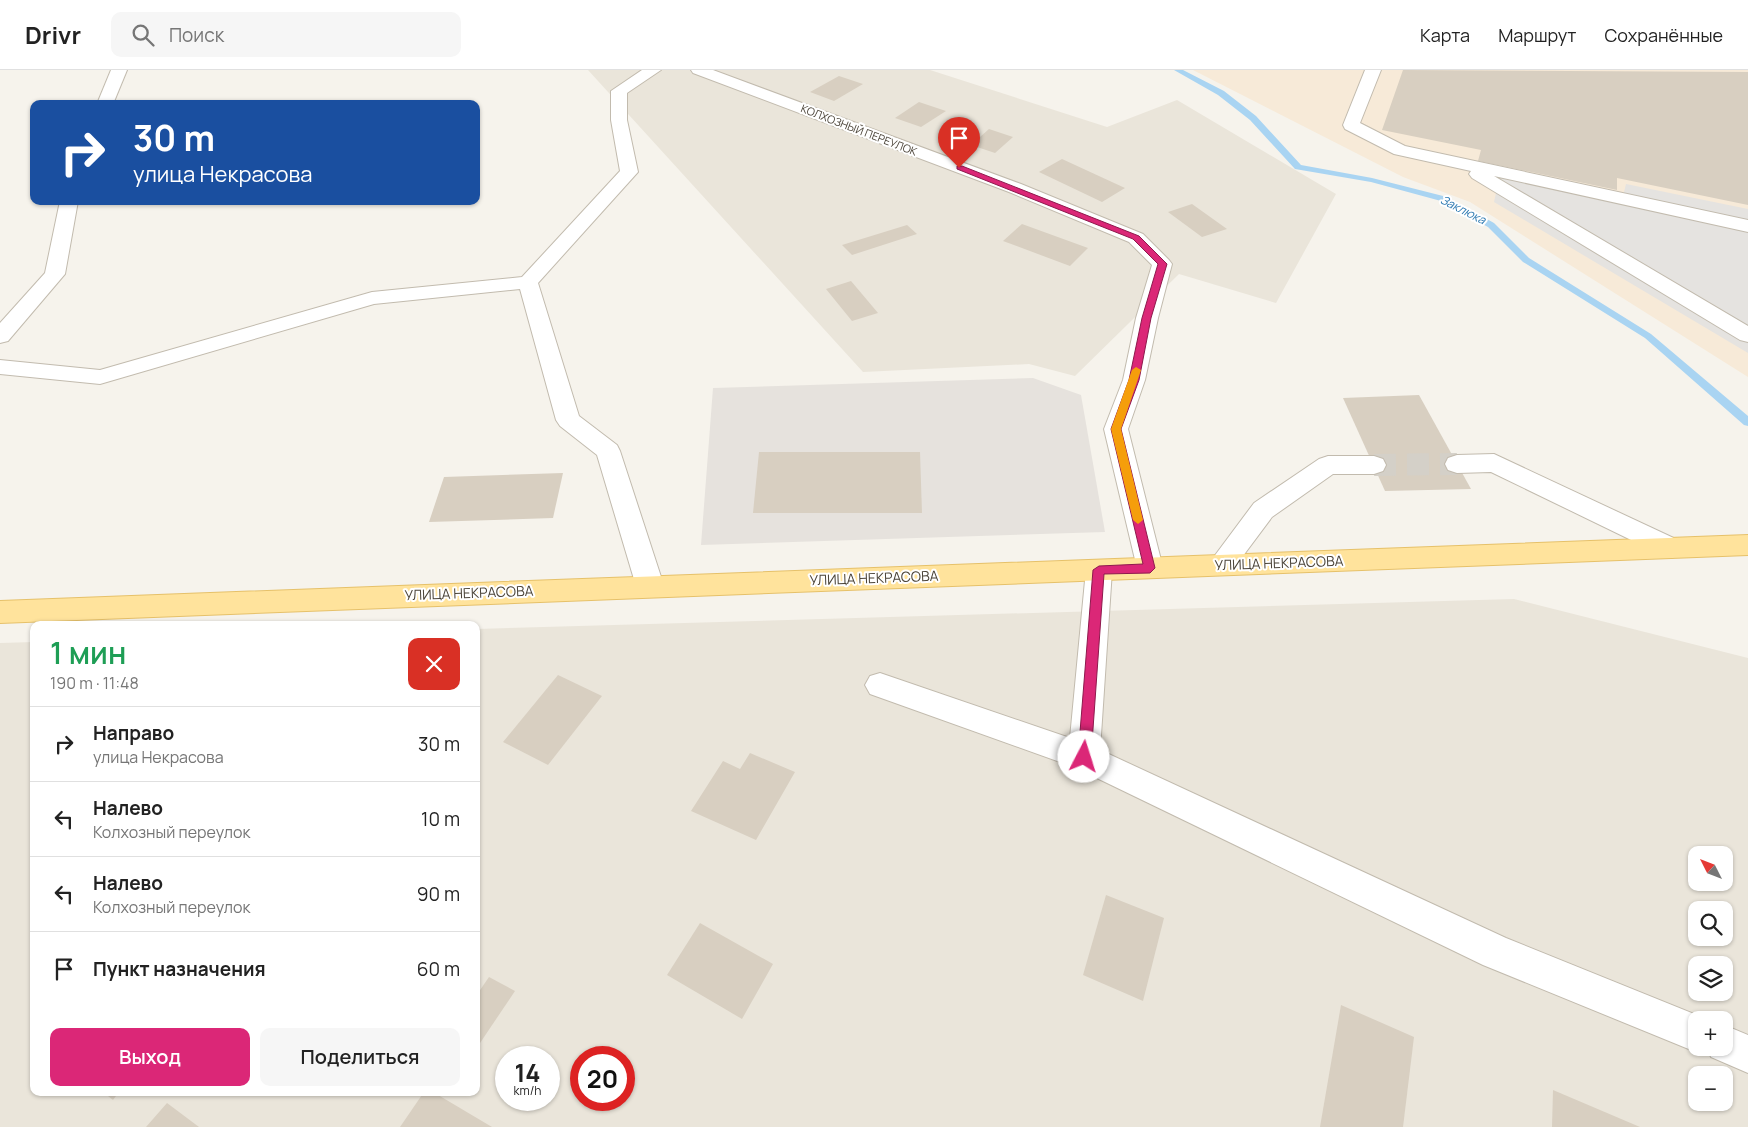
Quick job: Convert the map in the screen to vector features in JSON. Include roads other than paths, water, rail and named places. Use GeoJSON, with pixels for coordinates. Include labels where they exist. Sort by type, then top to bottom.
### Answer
{"type":"FeatureCollection","features":[{"type":"Feature","properties":{"kind":"main road","name":"УЛИЦА НЕКРАСОВА"},"geometry":{"type":"LineString","coordinates":[[0,612],[1748,544]]}},
{"type":"Feature","properties":{"kind":"street"},"geometry":{"type":"LineString","coordinates":[[107,100],[119,70]]}},
{"type":"Feature","properties":{"kind":"street"},"geometry":{"type":"LineString","coordinates":[[0,367],[100,377],[372,298],[528,282],[630,172],[619,120],[619,91],[653,70]]}},
{"type":"Feature","properties":{"kind":"street","name":"КОЛХОЗНЫЙ ПЕРЕУЛОК"},"geometry":{"type":"LineString","coordinates":[[699,70],[1015,188],[1136,238],[1162,264],[1147,318],[1134,380],[1116,429],[1150,568]]}},
{"type":"Feature","properties":{"kind":"street"},"geometry":{"type":"LineString","coordinates":[[1373,70],[1350,125],[1400,150],[1748,226]]}},
{"type":"Feature","properties":{"kind":"street"},"geometry":{"type":"LineString","coordinates":[[1459,163],[1748,335]]}},
{"type":"Feature","properties":{"kind":"street"},"geometry":{"type":"LineString","coordinates":[[0,336],[55,274],[68,205]]}},
{"type":"Feature","properties":{"kind":"street"},"geometry":{"type":"LineString","coordinates":[[528,282],[568,420],[608,451],[650,586]]}},
{"type":"Feature","properties":{"kind":"street"},"geometry":{"type":"LineString","coordinates":[[1458,464],[1494,464],[1671,548]]}},
{"type":"Feature","properties":{"kind":"street"},"geometry":{"type":"LineString","coordinates":[[1222,565],[1262,510],[1328,465],[1374,465]]}},
{"type":"Feature","properties":{"kind":"street"},"geometry":{"type":"LineString","coordinates":[[1084,757],[1099,570]]}},
{"type":"Feature","properties":{"kind":"street"},"geometry":{"type":"LineString","coordinates":[[880,685],[1084,757],[1496,952],[1688,1030]]}},
{"type":"Feature","properties":{"kind":"street"},"geometry":{"type":"LineString","coordinates":[[1733,1048],[1748,1054]]}},
{"type":"Feature","properties":{"kind":"waterway","name":"Заклюка"},"geometry":{"type":"LineString","coordinates":[[1178,70],[1221,93],[1253,118],[1298,167],[1372,180],[1444,199],[1491,225],[1526,260],[1648,336],[1748,422]]}},
{"type":"Feature","properties":{"kind":"tunnel"},"geometry":{"type":"LineString","coordinates":[[1374,465],[1457,464]]}}]}
